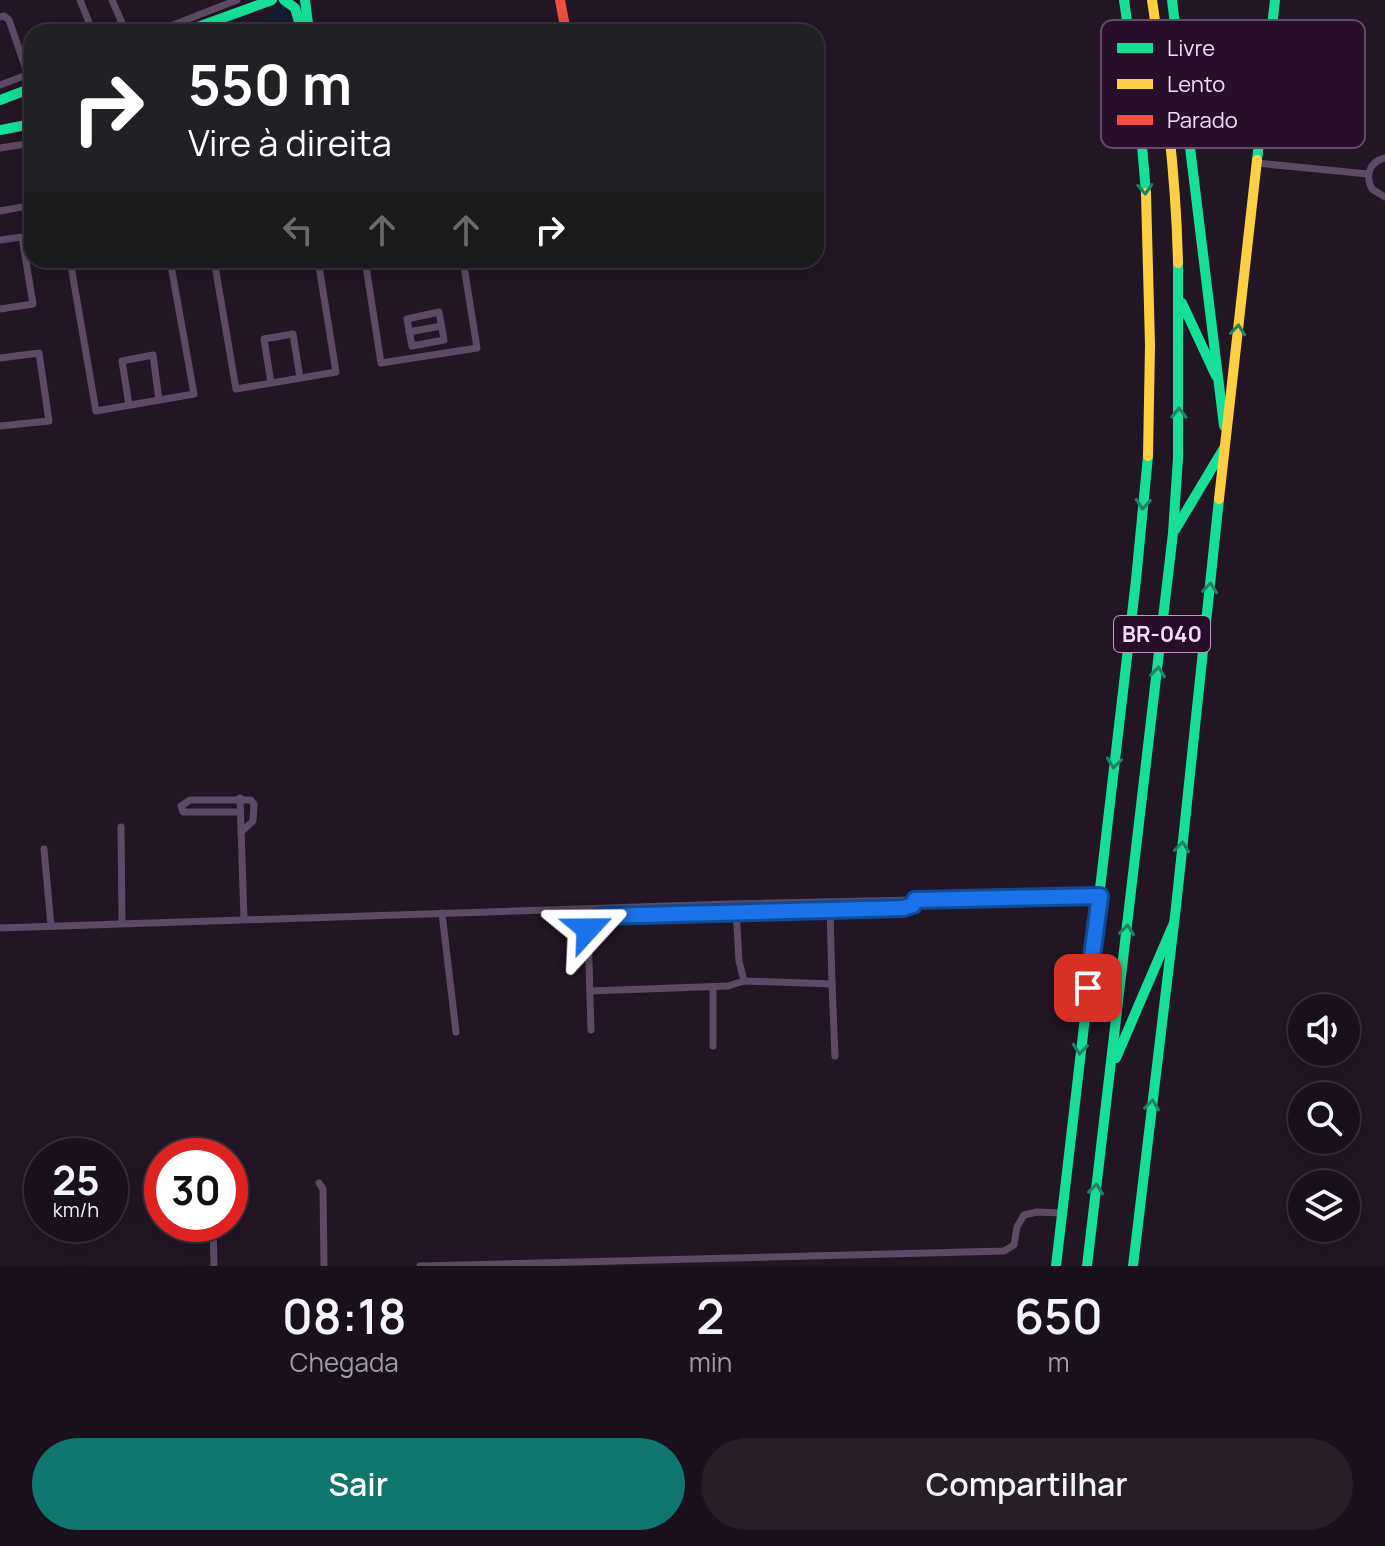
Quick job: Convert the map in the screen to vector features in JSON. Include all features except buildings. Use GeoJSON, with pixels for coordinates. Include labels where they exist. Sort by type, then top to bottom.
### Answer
{"type":"FeatureCollection","features":[{"type":"Feature","properties":{"kind":"main road"},"geometry":{"type":"LineString","coordinates":[[199,24],[233,6],[272,0]]}},
{"type":"Feature","properties":{"kind":"main road"},"geometry":{"type":"LineString","coordinates":[[284,0],[295,8],[300,24]]}},
{"type":"Feature","properties":{"kind":"main road"},"geometry":{"type":"LineString","coordinates":[[305,0],[307,24]]}},
{"type":"Feature","properties":{"kind":"main road"},"geometry":{"type":"LineString","coordinates":[[560,0],[564,24]]}},
{"type":"Feature","properties":{"kind":"main road","name":"BR-040"},"geometry":{"type":"LineString","coordinates":[[1124,0],[1128,20]]}},
{"type":"Feature","properties":{"kind":"main road","name":"BR-040"},"geometry":{"type":"LineString","coordinates":[[1152,0],[1155,20]]}},
{"type":"Feature","properties":{"kind":"main road"},"geometry":{"type":"LineString","coordinates":[[1172,0],[1174,20]]}},
{"type":"Feature","properties":{"kind":"main road"},"geometry":{"type":"LineString","coordinates":[[1273,20],[1275,0]]}},
{"type":"Feature","properties":{"kind":"main road"},"geometry":{"type":"LineString","coordinates":[[0,100],[24,91]]}},
{"type":"Feature","properties":{"kind":"main road"},"geometry":{"type":"LineString","coordinates":[[0,130],[24,126]]}},
{"type":"Feature","properties":{"kind":"main road","name":"BR-040"},"geometry":{"type":"LineString","coordinates":[[1056,1266],[1141,527],[1150,397],[1142,148]]}},
{"type":"Feature","properties":{"kind":"main road","name":"BR-040"},"geometry":{"type":"LineString","coordinates":[[1087,1266],[1173,533],[1179,412],[1179,297],[1172,148]]}},
{"type":"Feature","properties":{"kind":"main road"},"geometry":{"type":"LineString","coordinates":[[1189,148],[1225,435]]}},
{"type":"Feature","properties":{"kind":"main road"},"geometry":{"type":"LineString","coordinates":[[1133,1266],[1174,923],[1258,148]]}},
{"type":"Feature","properties":{"kind":"main road"},"geometry":{"type":"LineString","coordinates":[[1179,297],[1216,376]]}},
{"type":"Feature","properties":{"kind":"main road"},"geometry":{"type":"LineString","coordinates":[[1173,533],[1224,448]]}},
{"type":"Feature","properties":{"kind":"main road"},"geometry":{"type":"LineString","coordinates":[[1110,1072],[1174,923]]}},
{"type":"Feature","properties":{"kind":"street"},"geometry":{"type":"LineString","coordinates":[[80,0],[90,24]]}},
{"type":"Feature","properties":{"kind":"street"},"geometry":{"type":"LineString","coordinates":[[112,0],[122,24]]}},
{"type":"Feature","properties":{"kind":"street"},"geometry":{"type":"LineString","coordinates":[[179,24],[233,6]]}},
{"type":"Feature","properties":{"kind":"street"},"geometry":{"type":"LineString","coordinates":[[0,17],[9,20],[24,59]]}},
{"type":"Feature","properties":{"kind":"street"},"geometry":{"type":"LineString","coordinates":[[0,85],[24,76]]}},
{"type":"Feature","properties":{"kind":"street"},"geometry":{"type":"LineString","coordinates":[[16,127],[19,145]]}},
{"type":"Feature","properties":{"kind":"street"},"geometry":{"type":"LineString","coordinates":[[0,148],[24,144]]}},
{"type":"Feature","properties":{"kind":"street"},"geometry":{"type":"LineString","coordinates":[[1385,158],[1372,165],[1368,174],[1372,189],[1385,197]]}},
{"type":"Feature","properties":{"kind":"street"},"geometry":{"type":"LineString","coordinates":[[1256,163],[1368,174]]}},
{"type":"Feature","properties":{"kind":"street"},"geometry":{"type":"LineString","coordinates":[[0,211],[24,206]]}},
{"type":"Feature","properties":{"kind":"street"},"geometry":{"type":"LineString","coordinates":[[0,240],[22,237],[24,249]]}},
{"type":"Feature","properties":{"kind":"street"},"geometry":{"type":"LineString","coordinates":[[0,309],[33,304],[27,268]]}},
{"type":"Feature","properties":{"kind":"street"},"geometry":{"type":"LineString","coordinates":[[71,268],[96,411],[194,394],[171,268]]}},
{"type":"Feature","properties":{"kind":"street"},"geometry":{"type":"LineString","coordinates":[[215,268],[236,389],[336,372],[319,268]]}},
{"type":"Feature","properties":{"kind":"street"},"geometry":{"type":"LineString","coordinates":[[366,268],[381,363],[477,348],[464,268]]}},
{"type":"Feature","properties":{"kind":"street"},"geometry":{"type":"LineString","coordinates":[[439,312],[441,326],[444,340],[412,346],[407,319],[439,312]]}},
{"type":"Feature","properties":{"kind":"street"},"geometry":{"type":"LineString","coordinates":[[409,332],[441,326]]}},
{"type":"Feature","properties":{"kind":"street"},"geometry":{"type":"LineString","coordinates":[[271,383],[264,339],[293,334],[300,378]]}},
{"type":"Feature","properties":{"kind":"street"},"geometry":{"type":"LineString","coordinates":[[427,343],[429,355]]}},
{"type":"Feature","properties":{"kind":"street"},"geometry":{"type":"LineString","coordinates":[[0,358],[39,353],[49,421],[0,426]]}},
{"type":"Feature","properties":{"kind":"street"},"geometry":{"type":"LineString","coordinates":[[129,405],[122,361],[153,355],[159,400]]}},
{"type":"Feature","properties":{"kind":"street"},"geometry":{"type":"LineString","coordinates":[[240,798],[244,919]]}},
{"type":"Feature","properties":{"kind":"street"},"geometry":{"type":"LineString","coordinates":[[240,812],[183,812],[181,806],[190,800],[251,800],[254,804],[253,821],[241,832]]}},
{"type":"Feature","properties":{"kind":"street"},"geometry":{"type":"LineString","coordinates":[[121,827],[122,923]]}},
{"type":"Feature","properties":{"kind":"street"},"geometry":{"type":"LineString","coordinates":[[44,849],[51,926]]}},
{"type":"Feature","properties":{"kind":"street"},"geometry":{"type":"LineString","coordinates":[[0,928],[736,904],[1100,896]]}},
{"type":"Feature","properties":{"kind":"street"},"geometry":{"type":"LineString","coordinates":[[591,1030],[588,929],[595,918],[903,908],[913,905],[915,900]]}},
{"type":"Feature","properties":{"kind":"street"},"geometry":{"type":"LineString","coordinates":[[736,904],[739,961],[744,981]]}},
{"type":"Feature","properties":{"kind":"street"},"geometry":{"type":"LineString","coordinates":[[830,908],[835,1056]]}},
{"type":"Feature","properties":{"kind":"street"},"geometry":{"type":"LineString","coordinates":[[442,913],[456,1032]]}},
{"type":"Feature","properties":{"kind":"street"},"geometry":{"type":"LineString","coordinates":[[590,991],[713,987],[744,981],[832,984]]}},
{"type":"Feature","properties":{"kind":"street"},"geometry":{"type":"LineString","coordinates":[[713,987],[713,1046]]}},
{"type":"Feature","properties":{"kind":"street"},"geometry":{"type":"LineString","coordinates":[[319,1183],[323,1189],[324,1266]]}},
{"type":"Feature","properties":{"kind":"street"},"geometry":{"type":"LineString","coordinates":[[420,1266],[1004,1251],[1014,1245],[1017,1227],[1024,1215],[1062,1213]]}},
{"type":"Feature","properties":{"kind":"street"},"geometry":{"type":"LineString","coordinates":[[213,1242],[214,1266]]}},
{"type":"Feature","properties":{"kind":"street"},"geometry":{"type":"LineString","coordinates":[[850,1255],[851,1266]]}},
{"type":"Feature","properties":{"kind":"green space"},"geometry":{"type":"Polygon","coordinates":[[[286,5],[292,24],[246,24],[270,15],[276,7],[286,5]]]}},
{"type":"Feature","properties":{"kind":"traffic: fast"},"geometry":{"type":"LineString","coordinates":[[206,24],[272,0]]}},
{"type":"Feature","properties":{"kind":"traffic: fast"},"geometry":{"type":"LineString","coordinates":[[284,0],[295,8],[300,24]]}},
{"type":"Feature","properties":{"kind":"traffic: fast"},"geometry":{"type":"LineString","coordinates":[[305,0],[308,24]]}},
{"type":"Feature","properties":{"kind":"traffic: fast"},"geometry":{"type":"LineString","coordinates":[[1124,0],[1127,20]]}},
{"type":"Feature","properties":{"kind":"traffic: fast"},"geometry":{"type":"LineString","coordinates":[[1172,0],[1174,20]]}},
{"type":"Feature","properties":{"kind":"traffic: fast"},"geometry":{"type":"LineString","coordinates":[[1273,20],[1275,0]]}},
{"type":"Feature","properties":{"kind":"traffic: fast"},"geometry":{"type":"LineString","coordinates":[[0,100],[24,91]]}},
{"type":"Feature","properties":{"kind":"traffic: fast"},"geometry":{"type":"LineString","coordinates":[[0,130],[24,126]]}},
{"type":"Feature","properties":{"kind":"traffic: fast"},"geometry":{"type":"LineString","coordinates":[[1142,148],[1146,193]]}},
{"type":"Feature","properties":{"kind":"traffic: fast"},"geometry":{"type":"LineString","coordinates":[[1190,148],[1224,426]]}},
{"type":"Feature","properties":{"kind":"traffic: fast"},"geometry":{"type":"LineString","coordinates":[[1257,160],[1258,148]]}},
{"type":"Feature","properties":{"kind":"traffic: fast"},"geometry":{"type":"LineString","coordinates":[[1087,1266],[1173,533],[1178,458],[1178,263]]}},
{"type":"Feature","properties":{"kind":"traffic: fast"},"geometry":{"type":"LineString","coordinates":[[1182,303],[1216,376]]}},
{"type":"Feature","properties":{"kind":"traffic: fast"},"geometry":{"type":"LineString","coordinates":[[1175,530],[1224,448]]}},
{"type":"Feature","properties":{"kind":"traffic: fast"},"geometry":{"type":"LineString","coordinates":[[1056,1266],[1148,456]]}},
{"type":"Feature","properties":{"kind":"traffic: fast"},"geometry":{"type":"LineString","coordinates":[[1133,1266],[1176,907],[1219,499]]}},
{"type":"Feature","properties":{"kind":"traffic: fast"},"geometry":{"type":"LineString","coordinates":[[1116,1058],[1174,923]]}},
{"type":"Feature","properties":{"kind":"traffic: slow"},"geometry":{"type":"LineString","coordinates":[[1152,0],[1155,20]]}},
{"type":"Feature","properties":{"kind":"traffic: slow"},"geometry":{"type":"LineString","coordinates":[[1171,148],[1178,263]]}},
{"type":"Feature","properties":{"kind":"traffic: slow"},"geometry":{"type":"LineString","coordinates":[[1219,499],[1257,160]]}},
{"type":"Feature","properties":{"kind":"traffic: slow"},"geometry":{"type":"LineString","coordinates":[[1146,193],[1150,345],[1148,456]]}},
{"type":"Feature","properties":{"kind":"traffic: jam"},"geometry":{"type":"LineString","coordinates":[[560,0],[564,24]]}},
{"type":"Feature","properties":{"kind":"route"},"geometry":{"type":"LineString","coordinates":[[588,929],[591,921],[602,916],[903,908],[910,907],[915,900],[1100,896],[1088,988]]}}]}
